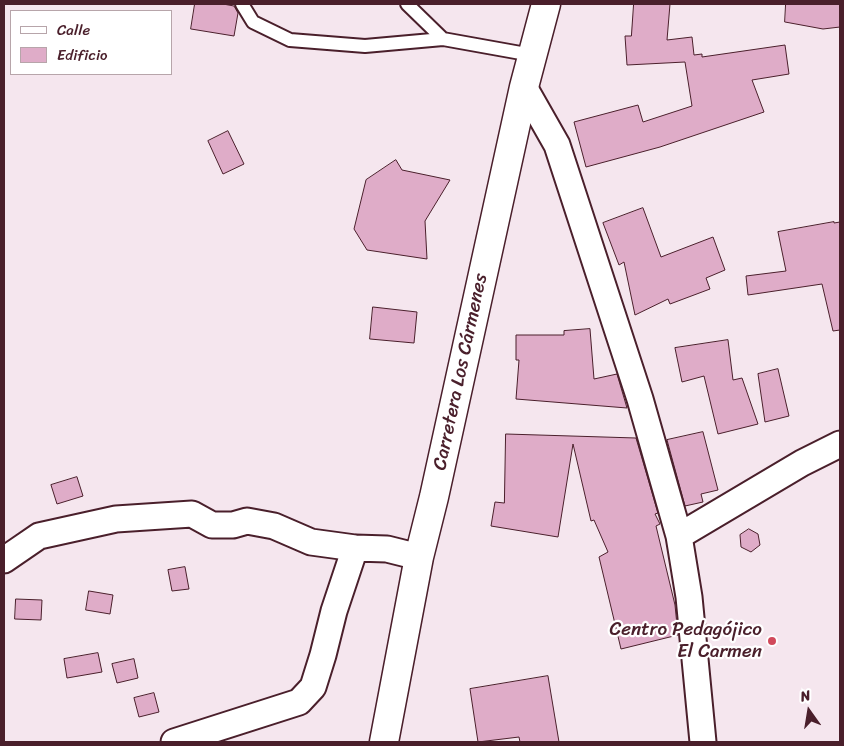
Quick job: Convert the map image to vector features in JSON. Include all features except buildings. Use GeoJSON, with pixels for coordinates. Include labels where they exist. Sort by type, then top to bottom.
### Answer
{"type":"FeatureCollection","features":[{"type":"Feature","properties":{"kind":"main road","name":"Carretera Los Cármenes"},"geometry":{"type":"LineString","coordinates":[[384,742],[419,557],[434,497],[524,87],[546,4]]}},
{"type":"Feature","properties":{"kind":"street"},"geometry":{"type":"LineString","coordinates":[[524,87],[556,145],[640,399],[679,536],[689,598],[703,742]]}},
{"type":"Feature","properties":{"kind":"street"},"geometry":{"type":"LineString","coordinates":[[679,536],[802,463],[840,444]]}},
{"type":"Feature","properties":{"kind":"street"},"geometry":{"type":"LineString","coordinates":[[4,560],[39,536],[116,518],[192,514],[212,524],[233,525],[247,521],[274,526],[311,542],[354,548],[387,549],[419,557]]}},
{"type":"Feature","properties":{"kind":"street"},"geometry":{"type":"LineString","coordinates":[[174,742],[299,702],[313,687],[354,548]]}},
{"type":"Feature","properties":{"kind":"lane"},"geometry":{"type":"LineString","coordinates":[[242,4],[253,22],[290,40],[365,46],[443,39],[532,55]]}},
{"type":"Feature","properties":{"kind":"lane"},"geometry":{"type":"LineString","coordinates":[[406,4],[443,39]]}},
{"type":"Feature","properties":{"kind":"place","name":"Centro Pedagójico El Carmen"},"geometry":{"type":"Point","coordinates":[772,641]}}]}
